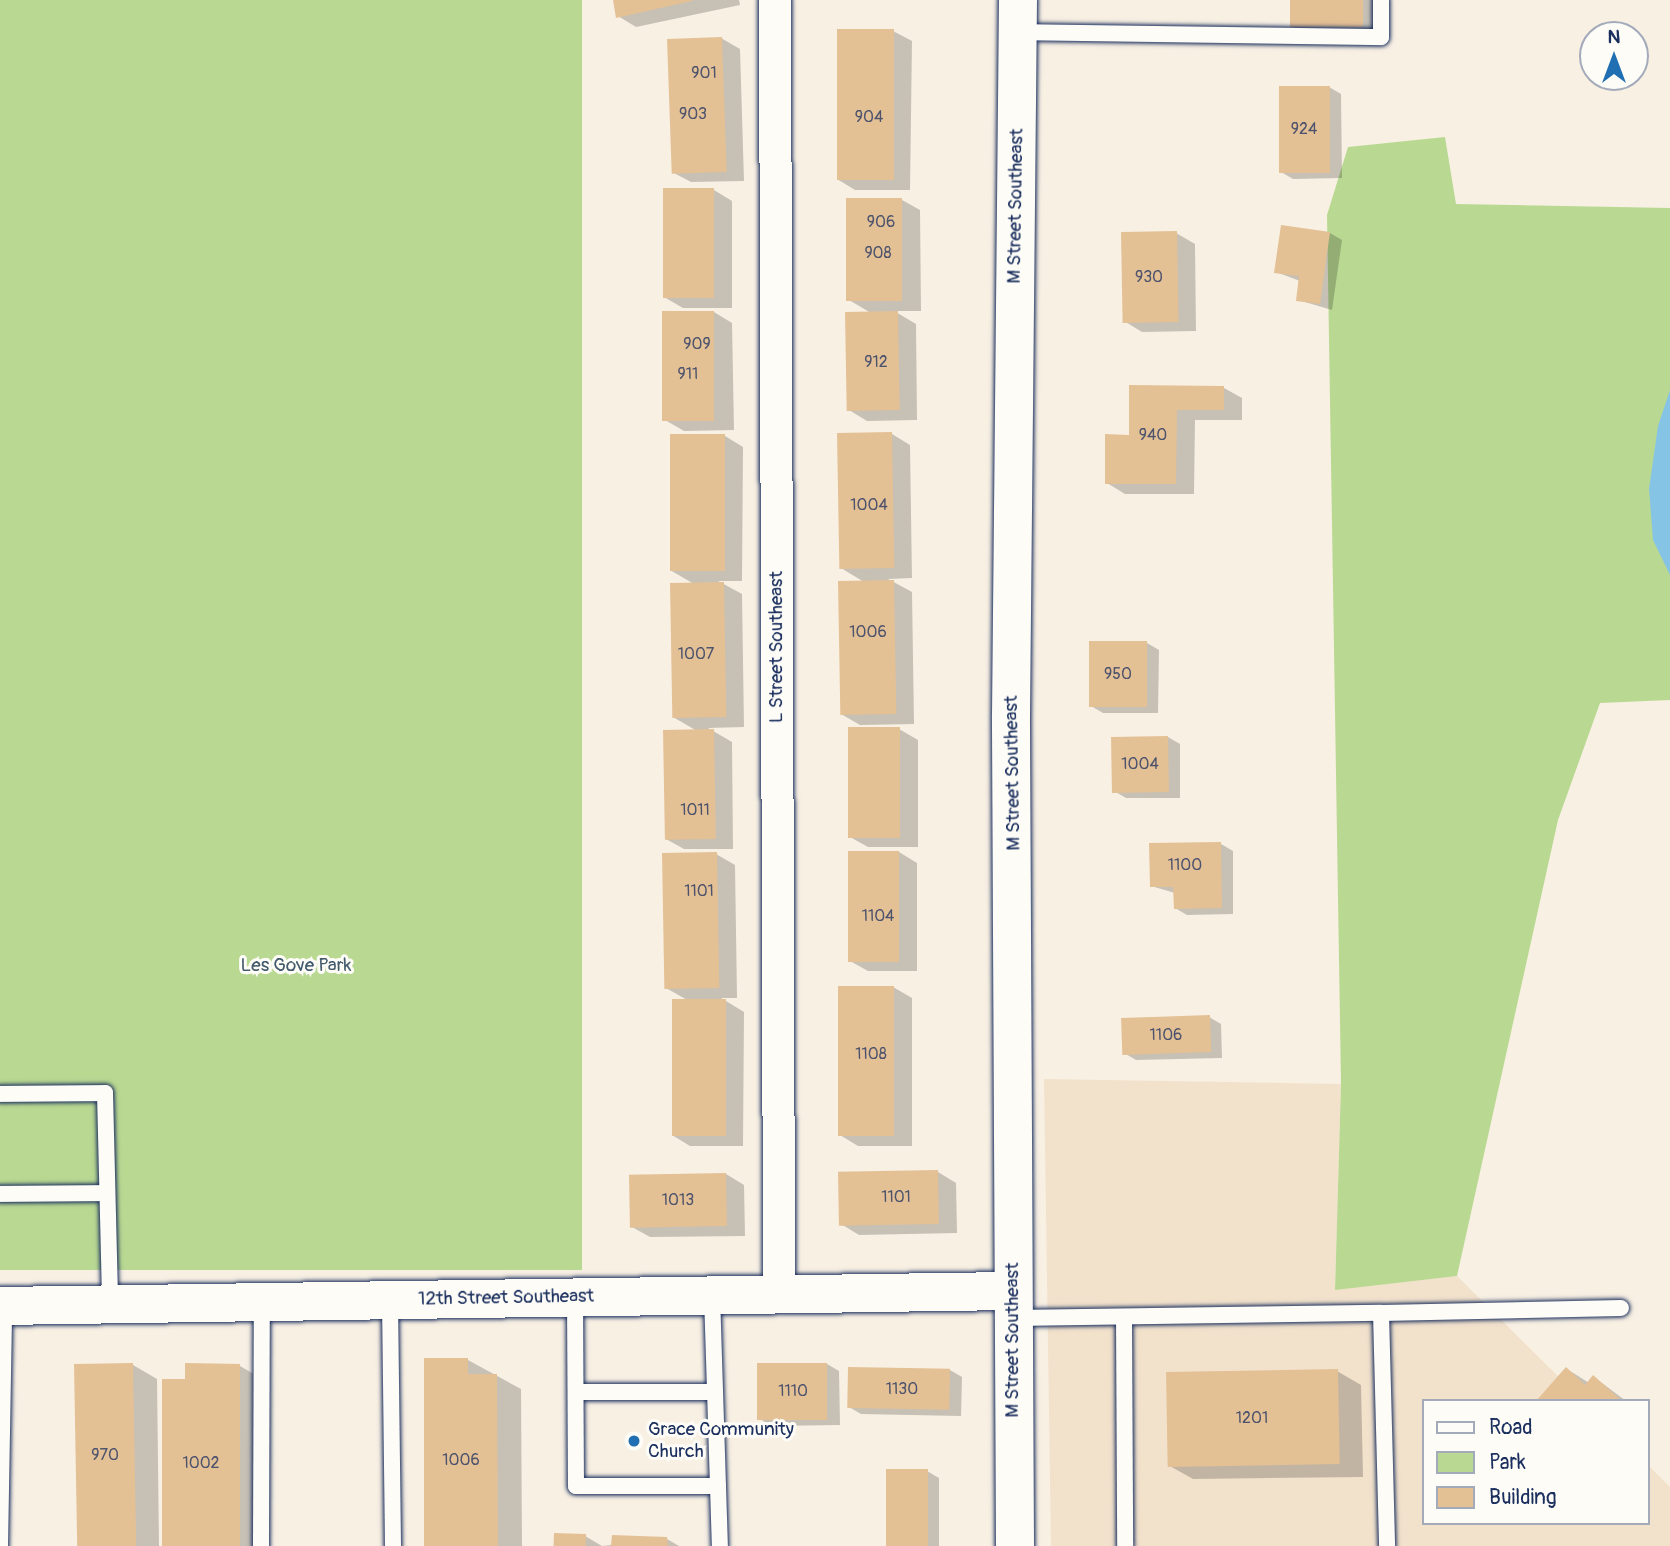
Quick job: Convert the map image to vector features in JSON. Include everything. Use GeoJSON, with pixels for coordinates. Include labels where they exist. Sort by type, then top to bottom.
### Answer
{"type":"FeatureCollection","features":[{"type":"Feature","properties":{"kind":"main road","name":"M Street Southeast"},"geometry":{"type":"LineString","coordinates":[[1015,1546],[1011,715],[1018,16]]}},
{"type":"Feature","properties":{"kind":"main road","name":"12th Street Southeast"},"geometry":{"type":"LineString","coordinates":[[2,1306],[779,1294],[1013,1304]]}},
{"type":"Feature","properties":{"kind":"street","name":"L Street Southeast"},"geometry":{"type":"LineString","coordinates":[[775,0],[779,1294]]}},
{"type":"Feature","properties":{"kind":"lane"},"geometry":{"type":"LineString","coordinates":[[1018,16],[1381,37],[1381,0]]}},
{"type":"Feature","properties":{"kind":"lane"},"geometry":{"type":"LineString","coordinates":[[0,1094],[105,1093],[110,1304]]}},
{"type":"Feature","properties":{"kind":"lane"},"geometry":{"type":"LineString","coordinates":[[0,1194],[107,1193]]}},
{"type":"Feature","properties":{"kind":"lane"},"geometry":{"type":"LineString","coordinates":[[712,1295],[720,1546]]}},
{"type":"Feature","properties":{"kind":"lane"},"geometry":{"type":"LineString","coordinates":[[575,1297],[576,1486],[718,1486]]}},
{"type":"Feature","properties":{"kind":"lane"},"geometry":{"type":"LineString","coordinates":[[390,1300],[393,1546]]}},
{"type":"Feature","properties":{"kind":"lane"},"geometry":{"type":"LineString","coordinates":[[261,1546],[262,1302]]}},
{"type":"Feature","properties":{"kind":"lane"},"geometry":{"type":"LineString","coordinates":[[1013,1304],[1124,1318],[1621,1308]]}},
{"type":"Feature","properties":{"kind":"lane"},"geometry":{"type":"LineString","coordinates":[[0,1546],[2,1306]]}},
{"type":"Feature","properties":{"kind":"lane"},"geometry":{"type":"LineString","coordinates":[[1381,1313],[1387,1546]]}},
{"type":"Feature","properties":{"kind":"lane"},"geometry":{"type":"LineString","coordinates":[[1124,1318],[1125,1546]]}},
{"type":"Feature","properties":{"kind":"lane"},"geometry":{"type":"LineString","coordinates":[[576,1392],[715,1392]]}},
{"type":"Feature","properties":{"kind":"shaded area"},"geometry":{"type":"Polygon","coordinates":[[[1044,1079],[1341,1084],[1335,1289],[1457,1276],[1581,1399],[1422,1399],[1422,1525],[1649,1525],[1649,1466],[1670,1487],[1670,1546],[1051,1546],[1044,1079]]]}},
{"type":"Feature","properties":{"kind":"green space","name":"Les Gove Park"},"geometry":{"type":"Polygon","coordinates":[[[0,0],[582,0],[582,1270],[0,1270],[0,0]]]}},
{"type":"Feature","properties":{"kind":"green space"},"geometry":{"type":"Polygon","coordinates":[[[1445,137],[1456,204],[1670,208],[1670,700],[1600,703],[1558,820],[1457,1276],[1335,1290],[1341,1084],[1327,215],[1348,147],[1445,137]]]}},
{"type":"Feature","properties":{"kind":"water"},"geometry":{"type":"Polygon","coordinates":[[[1670,390],[1670,575],[1653,540],[1649,489],[1658,426],[1670,390]]]}},
{"type":"Feature","properties":{"kind":"building"},"geometry":{"type":"Polygon","coordinates":[[[613,0],[692,0],[692,1],[616,18],[613,0]]]}},
{"type":"Feature","properties":{"kind":"building"},"geometry":{"type":"Polygon","coordinates":[[[1290,0],[1363,0],[1363,27],[1290,27],[1290,0]]]}},
{"type":"Feature","properties":{"kind":"building"},"geometry":{"type":"Polygon","coordinates":[[[837,29],[894,29],[894,180],[837,180],[837,29]]]}},
{"type":"Feature","properties":{"kind":"building"},"geometry":{"type":"Polygon","coordinates":[[[722,37],[727,172],[672,174],[667,39],[722,37]]]}},
{"type":"Feature","properties":{"kind":"building"},"geometry":{"type":"Polygon","coordinates":[[[1279,86],[1330,86],[1330,173],[1279,173],[1279,86]]]}},
{"type":"Feature","properties":{"kind":"building"},"geometry":{"type":"Polygon","coordinates":[[[663,188],[714,188],[714,298],[663,298],[663,188]]]}},
{"type":"Feature","properties":{"kind":"building"},"geometry":{"type":"Polygon","coordinates":[[[846,198],[902,198],[902,301],[846,301],[846,198]]]}},
{"type":"Feature","properties":{"kind":"building"},"geometry":{"type":"Polygon","coordinates":[[[1281,225],[1330,232],[1320,304],[1296,301],[1299,276],[1274,273],[1281,225]]]}},
{"type":"Feature","properties":{"kind":"building"},"geometry":{"type":"Polygon","coordinates":[[[1177,231],[1179,322],[1123,323],[1121,232],[1177,231]]]}},
{"type":"Feature","properties":{"kind":"building"},"geometry":{"type":"Polygon","coordinates":[[[662,311],[714,311],[714,421],[662,421],[662,311]]]}},
{"type":"Feature","properties":{"kind":"building"},"geometry":{"type":"Polygon","coordinates":[[[898,311],[900,410],[847,411],[845,312],[898,311]]]}},
{"type":"Feature","properties":{"kind":"building"},"geometry":{"type":"Polygon","coordinates":[[[1129,385],[1224,386],[1224,410],[1177,410],[1176,484],[1105,484],[1105,434],[1129,435],[1129,385]]]}},
{"type":"Feature","properties":{"kind":"building"},"geometry":{"type":"Polygon","coordinates":[[[892,432],[894,568],[839,569],[837,433],[892,432]]]}},
{"type":"Feature","properties":{"kind":"building"},"geometry":{"type":"Polygon","coordinates":[[[670,434],[725,434],[725,571],[670,571],[670,434]]]}},
{"type":"Feature","properties":{"kind":"building"},"geometry":{"type":"Polygon","coordinates":[[[894,580],[896,714],[840,715],[838,581],[894,580]]]}},
{"type":"Feature","properties":{"kind":"building"},"geometry":{"type":"Polygon","coordinates":[[[724,582],[726,717],[672,718],[670,583],[724,582]]]}},
{"type":"Feature","properties":{"kind":"building"},"geometry":{"type":"Polygon","coordinates":[[[1089,641],[1147,641],[1147,707],[1089,707],[1089,641]]]}},
{"type":"Feature","properties":{"kind":"building"},"geometry":{"type":"Polygon","coordinates":[[[848,727],[900,727],[900,838],[848,838],[848,727]]]}},
{"type":"Feature","properties":{"kind":"building"},"geometry":{"type":"Polygon","coordinates":[[[714,729],[716,839],[665,840],[663,730],[714,729]]]}},
{"type":"Feature","properties":{"kind":"building"},"geometry":{"type":"Polygon","coordinates":[[[1168,736],[1169,792],[1112,793],[1111,737],[1168,736]]]}},
{"type":"Feature","properties":{"kind":"building"},"geometry":{"type":"Polygon","coordinates":[[[1221,842],[1222,908],[1174,909],[1173,887],[1150,887],[1149,843],[1221,842]]]}},
{"type":"Feature","properties":{"kind":"building"},"geometry":{"type":"Polygon","coordinates":[[[848,851],[899,851],[899,962],[848,962],[848,851]]]}},
{"type":"Feature","properties":{"kind":"building"},"geometry":{"type":"Polygon","coordinates":[[[717,852],[719,988],[664,989],[662,853],[717,852]]]}},
{"type":"Feature","properties":{"kind":"building"},"geometry":{"type":"Polygon","coordinates":[[[838,986],[894,986],[894,1136],[838,1136],[838,986]]]}},
{"type":"Feature","properties":{"kind":"building"},"geometry":{"type":"Polygon","coordinates":[[[672,999],[726,999],[726,1136],[672,1136],[672,999]]]}},
{"type":"Feature","properties":{"kind":"building"},"geometry":{"type":"Polygon","coordinates":[[[1210,1015],[1211,1052],[1122,1055],[1121,1018],[1210,1015]]]}},
{"type":"Feature","properties":{"kind":"building"},"geometry":{"type":"Polygon","coordinates":[[[938,1170],[939,1224],[839,1226],[838,1172],[938,1170]]]}},
{"type":"Feature","properties":{"kind":"building"},"geometry":{"type":"Polygon","coordinates":[[[726,1173],[727,1226],[630,1228],[629,1175],[726,1173]]]}},
{"type":"Feature","properties":{"kind":"building"},"geometry":{"type":"Polygon","coordinates":[[[424,1358],[468,1358],[468,1374],[497,1374],[498,1546],[424,1546],[424,1358]]]}},
{"type":"Feature","properties":{"kind":"building"},"geometry":{"type":"Polygon","coordinates":[[[133,1363],[136,1546],[77,1546],[74,1364],[133,1363]]]}},
{"type":"Feature","properties":{"kind":"building"},"geometry":{"type":"Polygon","coordinates":[[[185,1363],[240,1364],[240,1546],[162,1546],[162,1379],[185,1379],[185,1363]]]}},
{"type":"Feature","properties":{"kind":"building"},"geometry":{"type":"Polygon","coordinates":[[[757,1363],[827,1363],[827,1420],[757,1420],[757,1363]]]}},
{"type":"Feature","properties":{"kind":"building"},"geometry":{"type":"Polygon","coordinates":[[[848,1367],[950,1369],[949,1410],[847,1408],[848,1367]]]}},
{"type":"Feature","properties":{"kind":"building"},"geometry":{"type":"Polygon","coordinates":[[[1566,1367],[1585,1385],[1593,1375],[1620,1399],[1538,1399],[1566,1367]]]}},
{"type":"Feature","properties":{"kind":"building"},"geometry":{"type":"Polygon","coordinates":[[[1338,1369],[1340,1464],[1168,1467],[1166,1372],[1338,1369]]]}},
{"type":"Feature","properties":{"kind":"building"},"geometry":{"type":"Polygon","coordinates":[[[886,1469],[928,1469],[928,1546],[886,1546],[886,1469]]]}},
{"type":"Feature","properties":{"kind":"building"},"geometry":{"type":"Polygon","coordinates":[[[554,1533],[586,1534],[586,1546],[554,1546],[554,1533]]]}},
{"type":"Feature","properties":{"kind":"building"},"geometry":{"type":"Polygon","coordinates":[[[612,1535],[667,1537],[668,1546],[611,1546],[612,1535]]]}},
{"type":"Feature","properties":{"kind":"place","name":"Grace Community Church"},"geometry":{"type":"Point","coordinates":[634,1441]}}]}
